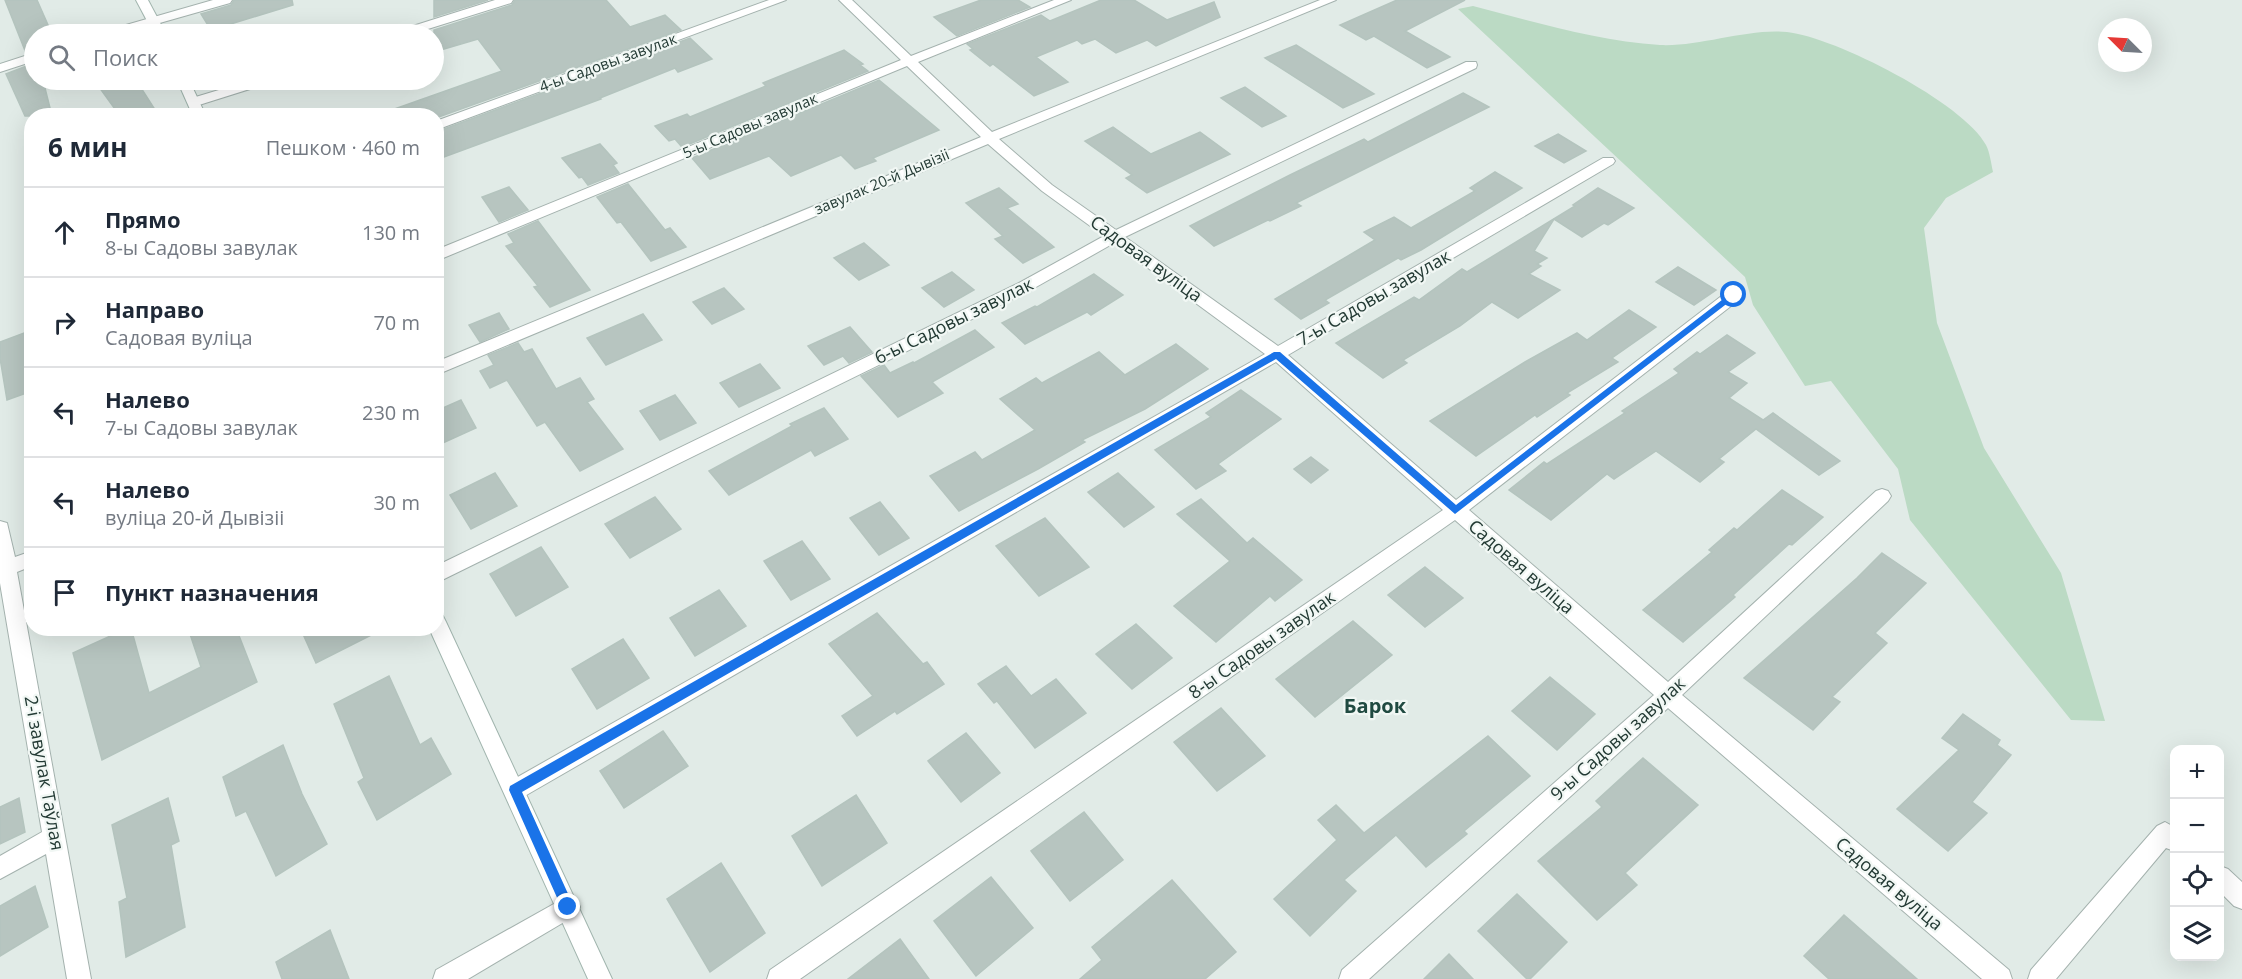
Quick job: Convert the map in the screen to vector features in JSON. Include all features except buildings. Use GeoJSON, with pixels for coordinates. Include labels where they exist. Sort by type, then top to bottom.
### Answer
{"type":"FeatureCollection","features":[{"type":"Feature","properties":{"kind":"street"},"geometry":{"type":"LineString","coordinates":[[142,0],[155,24]]}},
{"type":"Feature","properties":{"kind":"street"},"geometry":{"type":"LineString","coordinates":[[143,24],[226,0]]}},
{"type":"Feature","properties":{"kind":"street"},"geometry":{"type":"LineString","coordinates":[[432,24],[507,0]]}},
{"type":"Feature","properties":{"kind":"street","name":"4-ы Садовы завулак"},"geometry":{"type":"LineString","coordinates":[[444,123],[780,0]]}},
{"type":"Feature","properties":{"kind":"street","name":"Садовая вуліца"},"geometry":{"type":"LineString","coordinates":[[845,0],[990,138],[1047,188],[1277,354],[1455,511],[2000,979]]}},
{"type":"Feature","properties":{"kind":"street","name":"5-ы Садовы завулак"},"geometry":{"type":"LineString","coordinates":[[444,253],[909,61],[1065,0]]}},
{"type":"Feature","properties":{"kind":"street","name":"завулак 20-й Дывізіі"},"geometry":{"type":"LineString","coordinates":[[444,366],[990,138],[1330,0]]}},
{"type":"Feature","properties":{"kind":"street"},"geometry":{"type":"LineString","coordinates":[[0,68],[24,60]]}},
{"type":"Feature","properties":{"kind":"street","name":"6-ы Садовы завулак"},"geometry":{"type":"LineString","coordinates":[[444,571],[1023,288],[1116,236],[1471,65]]}},
{"type":"Feature","properties":{"kind":"street"},"geometry":{"type":"LineString","coordinates":[[188,90],[197,108]]}},
{"type":"Feature","properties":{"kind":"street"},"geometry":{"type":"LineString","coordinates":[[194,102],[232,90]]}},
{"type":"Feature","properties":{"kind":"street","name":"7-ы Садовы завулак"},"geometry":{"type":"LineString","coordinates":[[515,790],[1277,354],[1608,161]]}},
{"type":"Feature","properties":{"kind":"street","name":"8-ы Садовы завулак"},"geometry":{"type":"LineString","coordinates":[[778,979],[1455,511],[1734,295]]}},
{"type":"Feature","properties":{"kind":"street","name":"9-ы Садовы завулак"},"geometry":{"type":"LineString","coordinates":[[1351,979],[1668,695],[1882,496]]}},
{"type":"Feature","properties":{"kind":"street","name":"2-і завулак Таўлая"},"geometry":{"type":"LineString","coordinates":[[0,528],[4,569],[55,837],[79,979]]}},
{"type":"Feature","properties":{"kind":"street"},"geometry":{"type":"LineString","coordinates":[[4,569],[24,561]]}},
{"type":"Feature","properties":{"kind":"street"},"geometry":{"type":"LineString","coordinates":[[443,636],[600,979]]}},
{"type":"Feature","properties":{"kind":"street"},"geometry":{"type":"LineString","coordinates":[[0,868],[55,837]]}},
{"type":"Feature","properties":{"kind":"street"},"geometry":{"type":"LineString","coordinates":[[2040,979],[2170,837]]}},
{"type":"Feature","properties":{"kind":"street"},"geometry":{"type":"LineString","coordinates":[[2224,881],[2242,898]]}},
{"type":"Feature","properties":{"kind":"street"},"geometry":{"type":"LineString","coordinates":[[445,979],[568,907]]}},
{"type":"Feature","properties":{"kind":"green space"},"geometry":{"type":"Polygon","coordinates":[[[1473,6],[1589,35],[1636,43],[1675,45],[1772,31],[1808,37],[1835,46],[1896,75],[1926,92],[1973,128],[1986,145],[1993,172],[1946,198],[1924,228],[1937,323],[1984,448],[2061,573],[2105,721],[2071,720],[1910,520],[1898,469],[1831,381],[1805,386],[1753,305],[1745,277],[1458,9],[1473,6]]]}},
{"type":"Feature","properties":{"kind":"district","name":"Барок"},"geometry":{"type":"Point","coordinates":[1375,706]}},
{"type":"Feature","properties":{"kind":"route"},"geometry":{"type":"LineString","coordinates":[[568,907],[515,790],[1277,354],[1455,511],[1734,295]]}}]}
